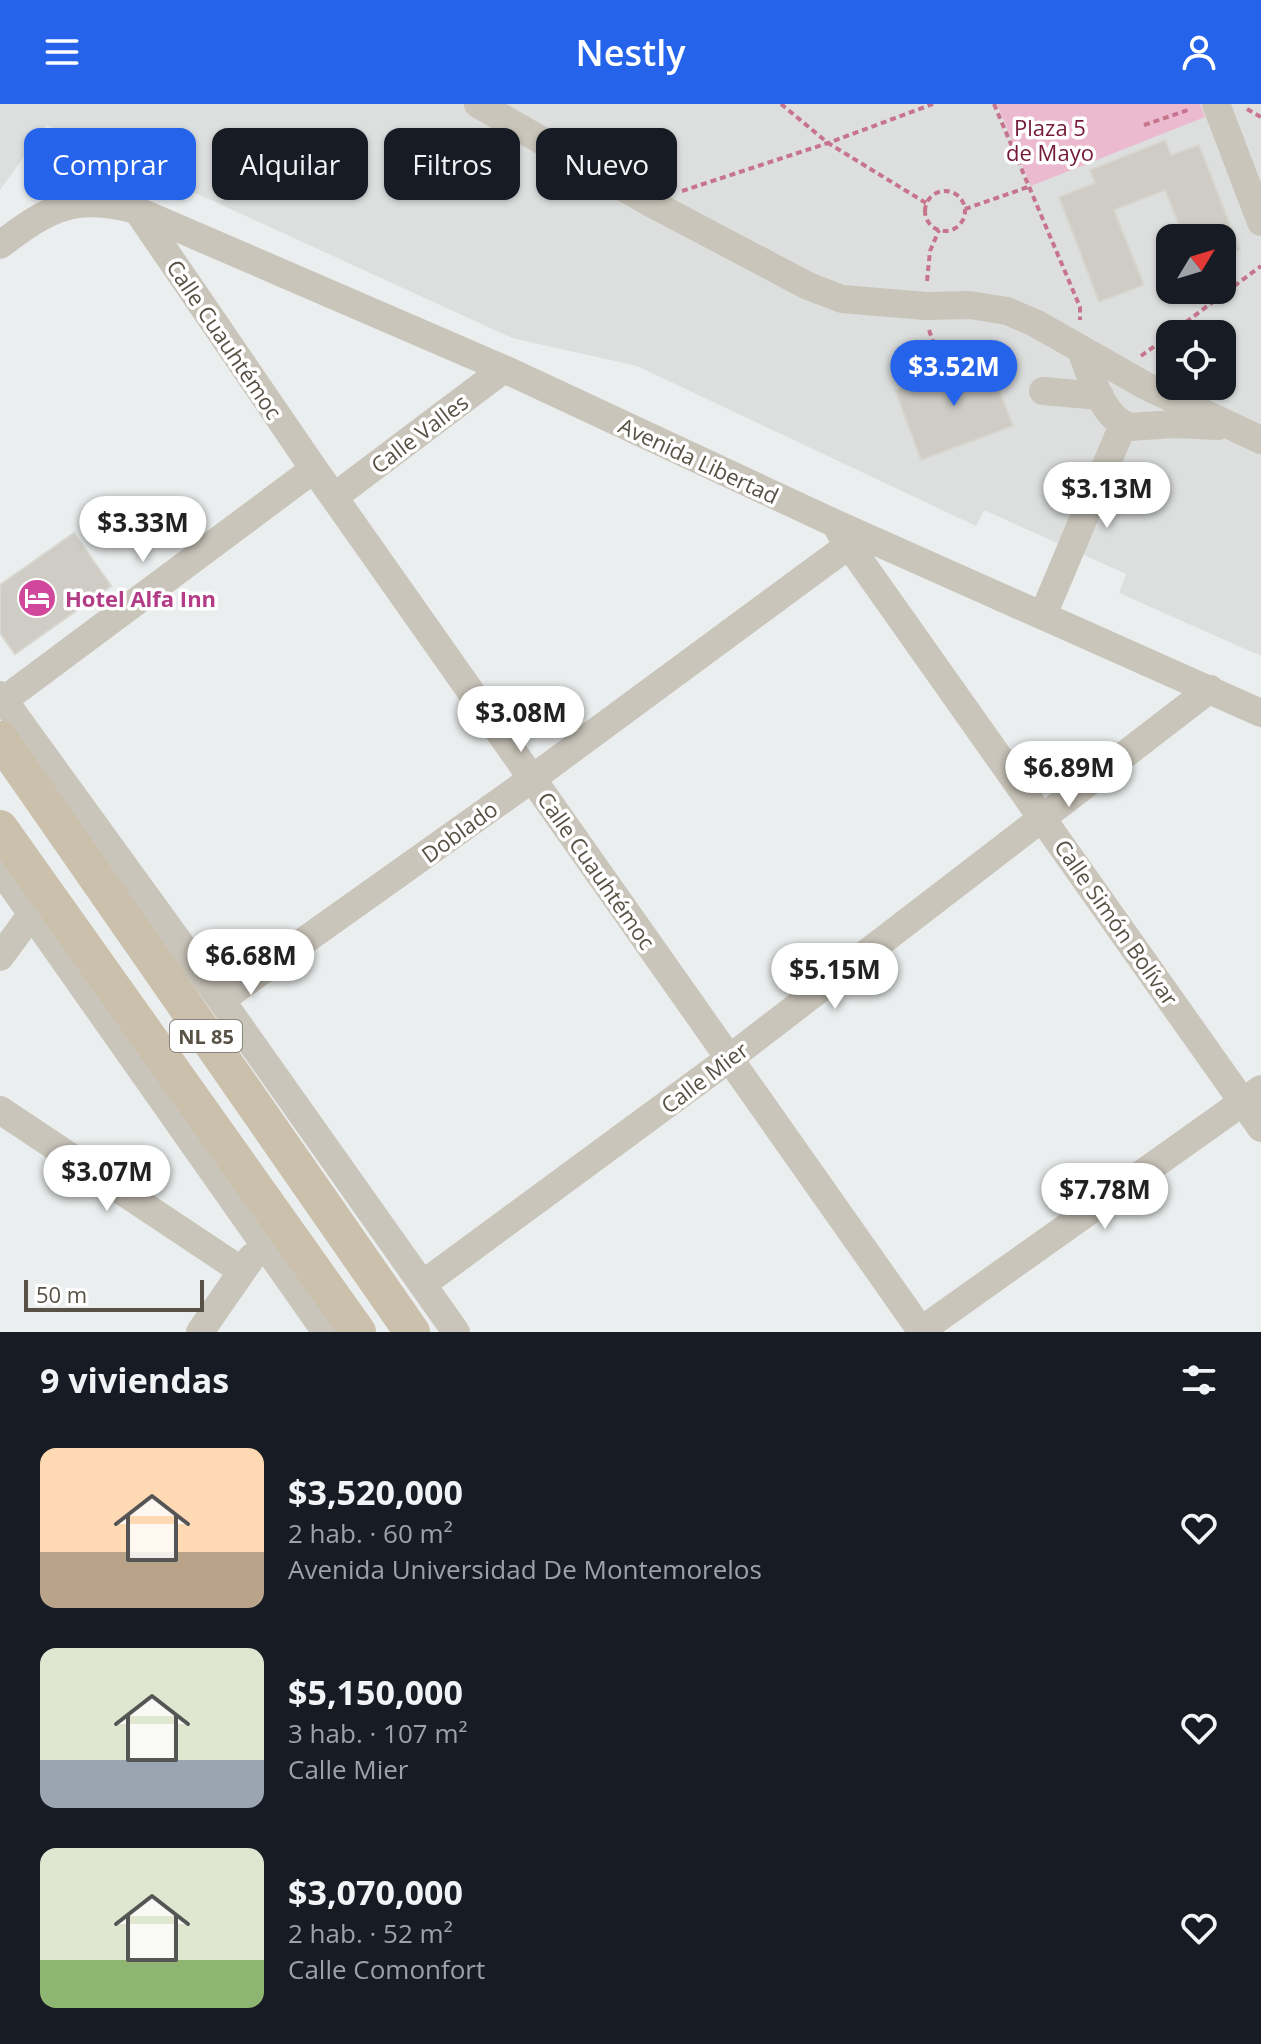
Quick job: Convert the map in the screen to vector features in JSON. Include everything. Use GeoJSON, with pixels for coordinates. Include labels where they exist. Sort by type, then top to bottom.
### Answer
{"type":"FeatureCollection","features":[{"type":"Feature","properties":{"kind":"main road","name":"NL 85"},"geometry":{"type":"LineString","coordinates":[[0,739],[412,1332]]}},
{"type":"Feature","properties":{"kind":"main road","name":"NL 85"},"geometry":{"type":"LineString","coordinates":[[0,828],[358,1332]]}},
{"type":"Feature","properties":{"kind":"street"},"geometry":{"type":"LineString","coordinates":[[483,105],[649,202],[808,286],[842,299],[926,306],[970,305],[1007,311],[1035,323],[1134,379],[1261,440]]}},
{"type":"Feature","properties":{"kind":"street"},"geometry":{"type":"LineString","coordinates":[[1202,107],[1261,222]]}},
{"type":"Feature","properties":{"kind":"street","name":"Avenida Libertad"},"geometry":{"type":"LineString","coordinates":[[0,245],[29,223],[68,203],[109,202],[136,210],[504,369],[832,522],[1261,713]]}},
{"type":"Feature","properties":{"kind":"street","name":"Calle Cuauhtémoc"},"geometry":{"type":"LineString","coordinates":[[136,210],[314,469],[921,1331]]}},
{"type":"Feature","properties":{"kind":"street"},"geometry":{"type":"LineString","coordinates":[[1080,349],[1102,399],[1134,426],[1235,426]]}},
{"type":"Feature","properties":{"kind":"street","name":"Calle Valles"},"geometry":{"type":"LineString","coordinates":[[334,497],[504,369]]}},
{"type":"Feature","properties":{"kind":"street"},"geometry":{"type":"LineString","coordinates":[[1043,391],[1102,399],[1134,379]]}},
{"type":"Feature","properties":{"kind":"street"},"geometry":{"type":"LineString","coordinates":[[1043,615],[1134,426],[1149,410],[1134,379]]}},
{"type":"Feature","properties":{"kind":"street"},"geometry":{"type":"LineString","coordinates":[[314,469],[2,698],[456,1332]]}},
{"type":"Feature","properties":{"kind":"street","name":"Calle Simón Bolívar"},"geometry":{"type":"LineString","coordinates":[[832,522],[1044,818],[1252,1095],[1261,1128]]}},
{"type":"Feature","properties":{"kind":"street","name":"Doblado"},"geometry":{"type":"LineString","coordinates":[[221,1000],[533,778],[849,545]]}},
{"type":"Feature","properties":{"kind":"street","name":"Calle Mier"},"geometry":{"type":"LineString","coordinates":[[423,1284],[730,1058],[1210,689]]}},
{"type":"Feature","properties":{"kind":"street"},"geometry":{"type":"LineString","coordinates":[[0,869],[326,1332]]}},
{"type":"Feature","properties":{"kind":"street"},"geometry":{"type":"LineString","coordinates":[[0,957],[31,915]]}},
{"type":"Feature","properties":{"kind":"street"},"geometry":{"type":"LineString","coordinates":[[921,1331],[1252,1095]]}},
{"type":"Feature","properties":{"kind":"street"},"geometry":{"type":"LineString","coordinates":[[0,1110],[242,1271]]}},
{"type":"Feature","properties":{"kind":"street"},"geometry":{"type":"LineString","coordinates":[[200,1332],[262,1242]]}},
{"type":"Feature","properties":{"kind":"path"},"geometry":{"type":"LineString","coordinates":[[781,104],[828,143],[926,203]]}},
{"type":"Feature","properties":{"kind":"path"},"geometry":{"type":"LineString","coordinates":[[649,202],[828,143],[933,104]]}},
{"type":"Feature","properties":{"kind":"path"},"geometry":{"type":"LineString","coordinates":[[994,104],[1080,307],[1080,349]]}},
{"type":"Feature","properties":{"kind":"path"},"geometry":{"type":"LineString","coordinates":[[1180,104],[1202,107]]}},
{"type":"Feature","properties":{"kind":"path"},"geometry":{"type":"LineString","coordinates":[[1238,104],[1261,117]]}},
{"type":"Feature","properties":{"kind":"path"},"geometry":{"type":"LineString","coordinates":[[1144,125],[1202,107]]}},
{"type":"Feature","properties":{"kind":"path"},"geometry":{"type":"LineString","coordinates":[[965,209],[1028,187]]}},
{"type":"Feature","properties":{"kind":"path"},"geometry":{"type":"LineString","coordinates":[[951,192],[965,209],[960,223],[947,231],[939,230],[927,220],[926,203],[935,193],[951,192]]}},
{"type":"Feature","properties":{"kind":"path"},"geometry":{"type":"LineString","coordinates":[[1189,320],[1261,266]]}},
{"type":"Feature","properties":{"kind":"path"},"geometry":{"type":"LineString","coordinates":[[1134,379],[1156,352]]}},
{"type":"Feature","properties":{"kind":"shaded area"},"geometry":{"type":"Polygon","coordinates":[[[0,104],[1261,104],[1261,656],[1119,593],[1126,574],[984,510],[976,526],[637,366],[512,338],[196,193],[196,128],[54,128],[47,125],[45,128],[24,128],[24,157],[0,190],[0,104]]]}},
{"type":"Feature","properties":{"kind":"green space","name":"Plaza 5 de Mayo"},"geometry":{"type":"Polygon","coordinates":[[[997,104],[1200,104],[1205,117],[1031,186],[997,104]]]}},
{"type":"Feature","properties":{"kind":"building"},"geometry":{"type":"Polygon","coordinates":[[[1165,140],[1171,155],[1199,145],[1230,224],[1178,224],[1165,190],[1114,210],[1144,285],[1099,302],[1059,197],[1095,183],[1090,170],[1165,140]]]}},
{"type":"Feature","properties":{"kind":"building"},"geometry":{"type":"Polygon","coordinates":[[[986,355],[1013,426],[921,460],[895,390],[986,355]]]}},
{"type":"Feature","properties":{"kind":"building"},"geometry":{"type":"Polygon","coordinates":[[[74,533],[111,586],[15,654],[0,633],[0,585],[74,533]]]}},
{"type":"Feature","properties":{"kind":"place","name":"Hotel Alfa Inn"},"geometry":{"type":"Point","coordinates":[37,598]}}]}
